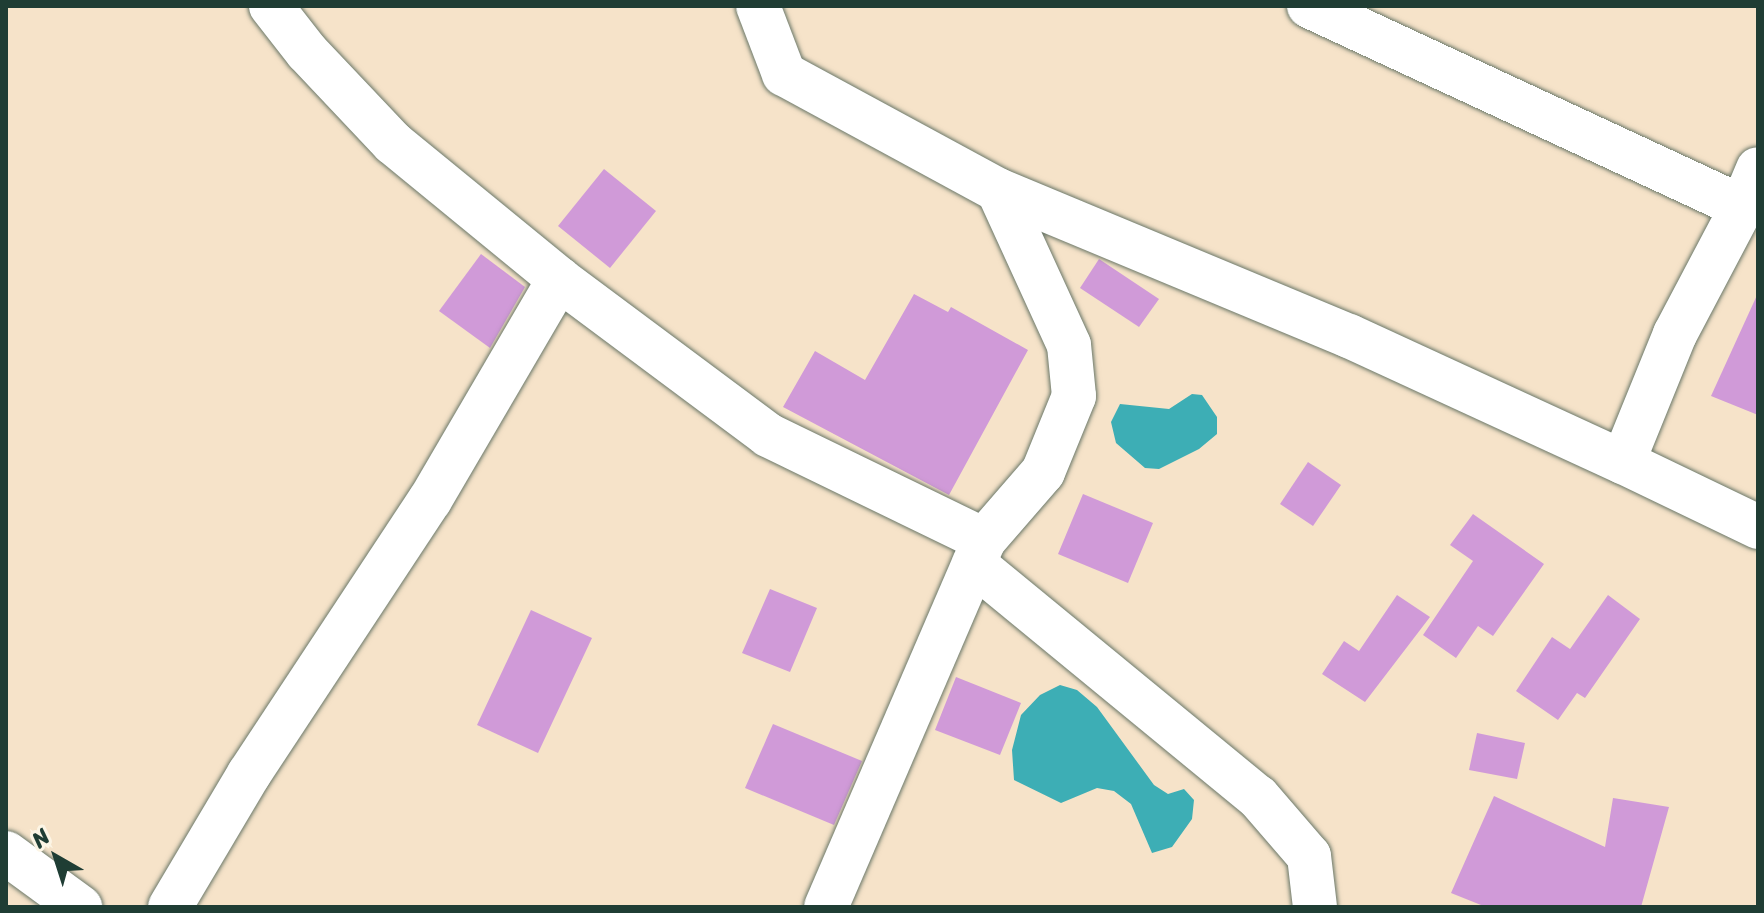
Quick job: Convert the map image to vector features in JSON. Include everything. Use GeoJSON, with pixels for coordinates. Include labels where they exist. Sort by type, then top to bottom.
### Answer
{"type":"FeatureCollection","features":[{"type":"Feature","properties":{"kind":"street"},"geometry":{"type":"LineString","coordinates":[[271,6],[307,52],[393,143],[559,279],[768,435],[979,552],[1258,797],[1309,856],[1315,907]]}},
{"type":"Feature","properties":{"kind":"street"},"geometry":{"type":"LineString","coordinates":[[758,6],[784,74],[998,190],[1349,336],[1758,527]]}},
{"type":"Feature","properties":{"kind":"street"},"geometry":{"type":"LineString","coordinates":[[1309,6],[1750,188],[1675,334],[1623,462]]}},
{"type":"Feature","properties":{"kind":"street"},"geometry":{"type":"LineString","coordinates":[[826,907],[979,552],[1043,472],[1074,396],[1069,345],[998,190]]}},
{"type":"Feature","properties":{"kind":"street"},"geometry":{"type":"LineString","coordinates":[[170,907],[249,774],[430,500],[559,279]]}},
{"type":"Feature","properties":{"kind":"street"},"geometry":{"type":"LineString","coordinates":[[6,853],[80,907]]}},
{"type":"Feature","properties":{"kind":"water"},"geometry":{"type":"Polygon","coordinates":[[[1192,394],[1202,395],[1217,417],[1217,434],[1199,449],[1159,469],[1145,468],[1116,443],[1111,422],[1120,404],[1169,409],[1192,394]]]}},
{"type":"Feature","properties":{"kind":"water"},"geometry":{"type":"Polygon","coordinates":[[[1060,685],[1077,690],[1097,707],[1154,785],[1168,794],[1184,789],[1194,800],[1192,819],[1172,847],[1152,853],[1131,804],[1114,791],[1097,788],[1061,803],[1014,780],[1012,750],[1021,715],[1040,695],[1060,685]]]}},
{"type":"Feature","properties":{"kind":"building"},"geometry":{"type":"Polygon","coordinates":[[[604,169],[656,211],[610,268],[558,226],[604,169]]]}},
{"type":"Feature","properties":{"kind":"building"},"geometry":{"type":"Polygon","coordinates":[[[481,254],[525,287],[490,348],[439,311],[481,254]]]}},
{"type":"Feature","properties":{"kind":"building"},"geometry":{"type":"Polygon","coordinates":[[[1099,259],[1159,299],[1139,327],[1080,288],[1099,259]]]}},
{"type":"Feature","properties":{"kind":"building"},"geometry":{"type":"Polygon","coordinates":[[[1758,293],[1758,415],[1711,396],[1758,293]]]}},
{"type":"Feature","properties":{"kind":"building"},"geometry":{"type":"Polygon","coordinates":[[[914,294],[948,312],[951,307],[1028,350],[949,495],[783,407],[815,351],[865,380],[914,294]]]}},
{"type":"Feature","properties":{"kind":"building"},"geometry":{"type":"Polygon","coordinates":[[[1308,462],[1341,485],[1313,526],[1280,504],[1308,462]]]}},
{"type":"Feature","properties":{"kind":"building"},"geometry":{"type":"Polygon","coordinates":[[[1083,494],[1153,523],[1128,583],[1058,554],[1083,494]]]}},
{"type":"Feature","properties":{"kind":"building"},"geometry":{"type":"Polygon","coordinates":[[[1473,514],[1544,564],[1493,636],[1478,626],[1456,658],[1423,635],[1473,561],[1450,545],[1473,514]]]}},
{"type":"Feature","properties":{"kind":"building"},"geometry":{"type":"Polygon","coordinates":[[[770,589],[817,608],[790,672],[742,653],[770,589]]]}},
{"type":"Feature","properties":{"kind":"building"},"geometry":{"type":"Polygon","coordinates":[[[1397,595],[1430,617],[1365,702],[1322,674],[1344,641],[1359,651],[1397,595]]]}},
{"type":"Feature","properties":{"kind":"building"},"geometry":{"type":"Polygon","coordinates":[[[1608,595],[1640,619],[1585,698],[1577,693],[1558,720],[1516,691],[1552,637],[1570,649],[1608,595]]]}},
{"type":"Feature","properties":{"kind":"building"},"geometry":{"type":"Polygon","coordinates":[[[531,610],[592,638],[538,753],[477,725],[531,610]]]}},
{"type":"Feature","properties":{"kind":"building"},"geometry":{"type":"Polygon","coordinates":[[[956,677],[1021,703],[1000,755],[935,730],[956,677]]]}},
{"type":"Feature","properties":{"kind":"building"},"geometry":{"type":"Polygon","coordinates":[[[773,724],[862,761],[834,825],[745,788],[773,724]]]}},
{"type":"Feature","properties":{"kind":"building"},"geometry":{"type":"Polygon","coordinates":[[[1477,733],[1525,743],[1517,779],[1469,770],[1477,733]]]}},
{"type":"Feature","properties":{"kind":"building"},"geometry":{"type":"Polygon","coordinates":[[[1494,796],[1605,847],[1613,798],[1669,807],[1641,907],[1486,907],[1451,893],[1494,796]]]}}]}
